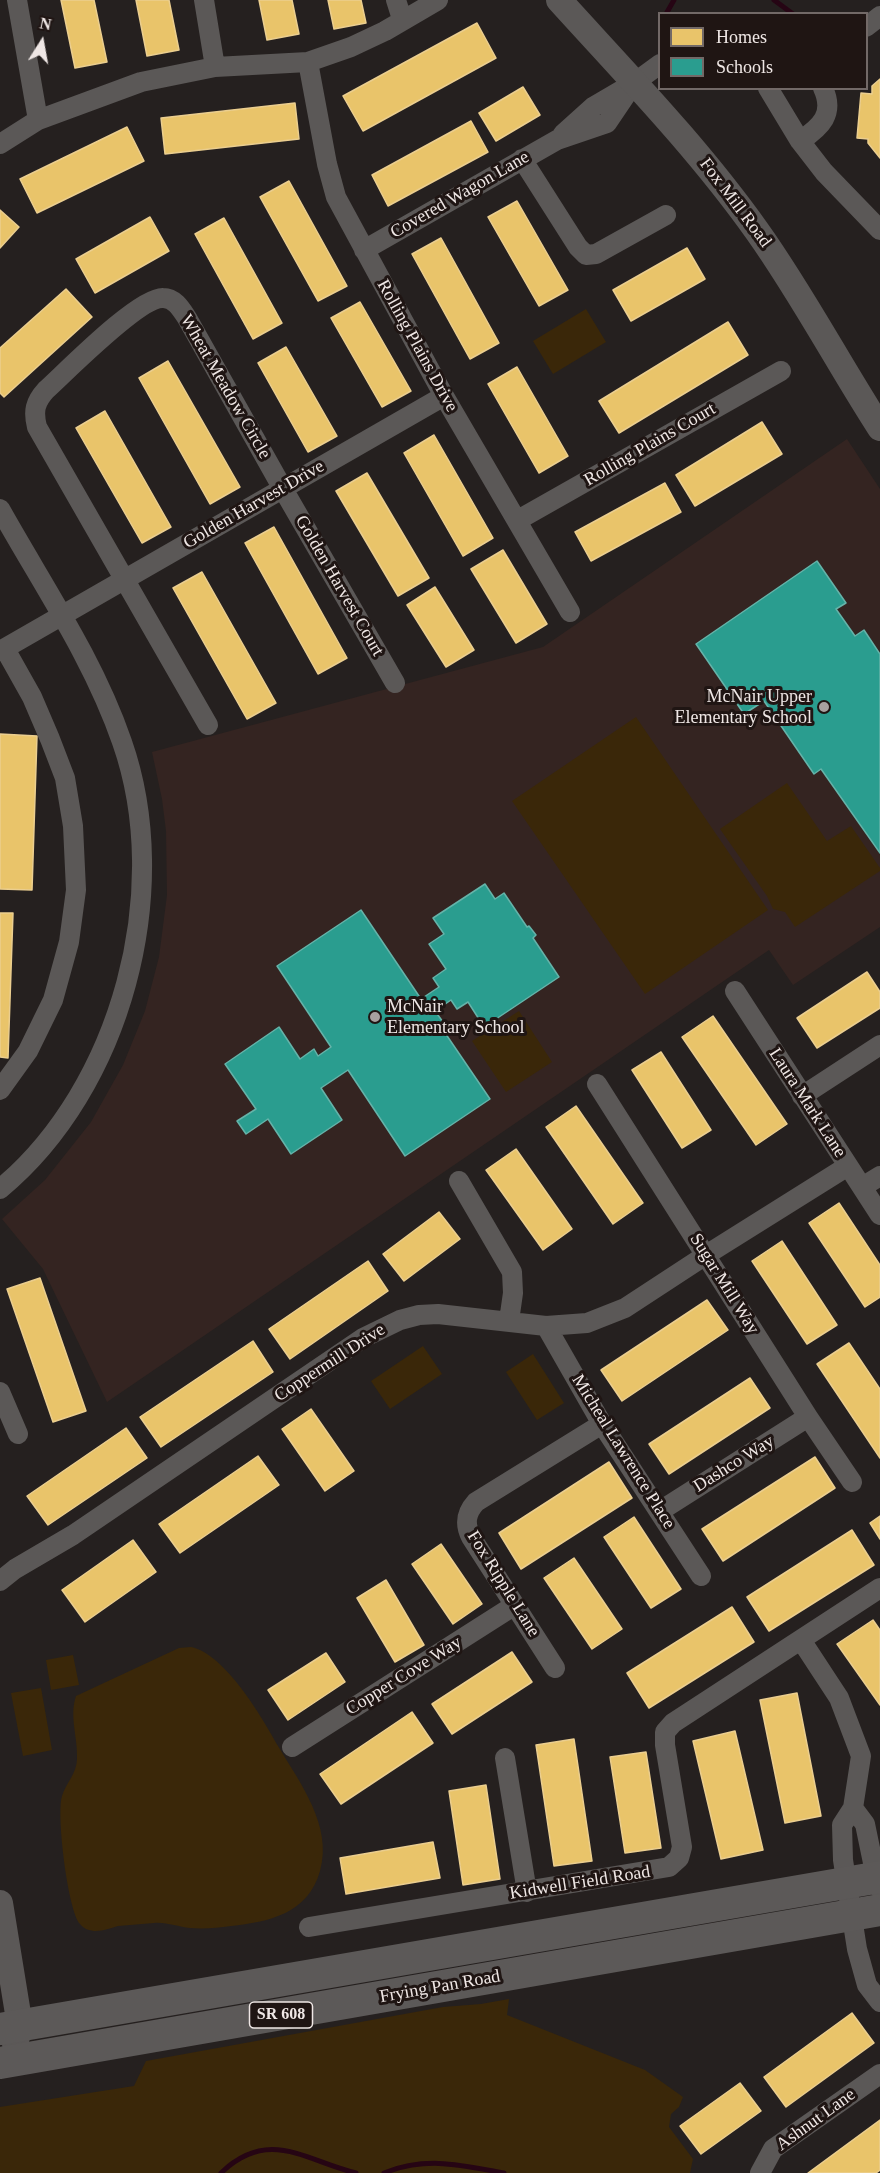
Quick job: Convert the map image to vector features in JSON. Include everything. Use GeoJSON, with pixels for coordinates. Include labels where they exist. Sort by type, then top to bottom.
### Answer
{"type":"FeatureCollection","features":[{"type":"Feature","properties":{"kind":"main road","name":"Frying Pan Road"},"geometry":{"type":"LineString","coordinates":[[10,2027],[871,1883]]}},
{"type":"Feature","properties":{"kind":"main road","name":"Frying Pan Road"},"geometry":{"type":"LineString","coordinates":[[3,2058],[866,1912]]}},
{"type":"Feature","properties":{"kind":"street"},"geometry":{"type":"LineString","coordinates":[[17,0],[38,120]]}},
{"type":"Feature","properties":{"kind":"street"},"geometry":{"type":"LineString","coordinates":[[204,0],[215,68]]}},
{"type":"Feature","properties":{"kind":"street"},"geometry":{"type":"LineString","coordinates":[[396,0],[402,19]]}},
{"type":"Feature","properties":{"kind":"street"},"geometry":{"type":"LineString","coordinates":[[0,144],[38,120],[141,82],[215,68],[308,62],[351,47],[385,31],[438,0]]}},
{"type":"Feature","properties":{"kind":"street","name":"Fox Mill Road"},"geometry":{"type":"LineString","coordinates":[[559,0],[687,140],[756,228],[788,275],[851,384],[880,428]]}},
{"type":"Feature","properties":{"kind":"street"},"geometry":{"type":"LineString","coordinates":[[868,26],[880,16]]}},
{"type":"Feature","properties":{"kind":"street","name":"Rolling Plains Drive"},"geometry":{"type":"LineString","coordinates":[[308,62],[327,164],[336,197],[444,396],[570,612]]}},
{"type":"Feature","properties":{"kind":"street","name":"Covered Wagon Lane"},"geometry":{"type":"LineString","coordinates":[[364,250],[557,140],[607,123],[634,83],[658,65]]}},
{"type":"Feature","properties":{"kind":"street"},"geometry":{"type":"LineString","coordinates":[[769,90],[800,141],[824,172],[880,230]]}},
{"type":"Feature","properties":{"kind":"street"},"geometry":{"type":"LineString","coordinates":[[800,141],[816,131],[822,124],[829,105],[824,90]]}},
{"type":"Feature","properties":{"kind":"street"},"geometry":{"type":"LineString","coordinates":[[522,159],[578,247],[586,255],[596,254],[666,215]]}},
{"type":"Feature","properties":{"kind":"street","name":"Wheat Meadow Circle"},"geometry":{"type":"LineString","coordinates":[[123,579],[36,427],[33,415],[37,400],[46,390],[133,311],[152,300],[164,298],[176,302],[283,489]]}},
{"type":"Feature","properties":{"kind":"street","name":"Rolling Plains Court"},"geometry":{"type":"LineString","coordinates":[[518,520],[781,371]]}},
{"type":"Feature","properties":{"kind":"street","name":"Golden Harvest Drive"},"geometry":{"type":"LineString","coordinates":[[2,650],[444,396]]}},
{"type":"Feature","properties":{"kind":"street","name":"Golden Harvest Court"},"geometry":{"type":"LineString","coordinates":[[283,489],[395,683]]}},
{"type":"Feature","properties":{"kind":"street"},"geometry":{"type":"LineString","coordinates":[[0,509],[34,570],[63,614],[100,685],[123,744],[128,764],[140,826],[142,868],[140,909],[134,951],[125,991],[113,1026],[74,1101],[39,1150],[3,1180]]}},
{"type":"Feature","properties":{"kind":"street"},"geometry":{"type":"LineString","coordinates":[[123,579],[208,725]]}},
{"type":"Feature","properties":{"kind":"street"},"geometry":{"type":"LineString","coordinates":[[0,1090],[28,1051],[53,1000],[69,942],[76,890],[73,826],[64,778],[51,739],[36,708],[2,650]]}},
{"type":"Feature","properties":{"kind":"street","name":"Laura Mark Lane"},"geometry":{"type":"LineString","coordinates":[[735,991],[880,1215]]}},
{"type":"Feature","properties":{"kind":"street"},"geometry":{"type":"LineString","coordinates":[[801,1096],[880,1045]]}},
{"type":"Feature","properties":{"kind":"street","name":"Sugar Mill Way"},"geometry":{"type":"LineString","coordinates":[[597,1084],[807,1417],[852,1482]]}},
{"type":"Feature","properties":{"kind":"street","name":"Coppermill Drive"},"geometry":{"type":"LineString","coordinates":[[0,1581],[15,1569],[73,1536],[363,1338],[400,1320],[419,1315],[438,1314],[546,1326],[587,1323],[625,1308],[848,1166]]}},
{"type":"Feature","properties":{"kind":"street"},"geometry":{"type":"LineString","coordinates":[[862,1187],[880,1176]]}},
{"type":"Feature","properties":{"kind":"street"},"geometry":{"type":"LineString","coordinates":[[459,1181],[512,1272],[513,1293],[509,1321]]}},
{"type":"Feature","properties":{"kind":"street","name":"Micheal Lawrence Place"},"geometry":{"type":"LineString","coordinates":[[546,1326],[602,1424],[701,1576]]}},
{"type":"Feature","properties":{"kind":"street"},"geometry":{"type":"LineString","coordinates":[[0,1392],[18,1434]]}},
{"type":"Feature","properties":{"kind":"street","name":"Dashco Way"},"geometry":{"type":"LineString","coordinates":[[660,1511],[807,1417]]}},
{"type":"Feature","properties":{"kind":"street","name":"Fox Ripple Lane"},"geometry":{"type":"LineString","coordinates":[[555,1668],[466,1528],[466,1518],[476,1502],[602,1424]]}},
{"type":"Feature","properties":{"kind":"street","name":"Kidwell Field Road"},"geometry":{"type":"LineString","coordinates":[[309,1927],[654,1872],[669,1867],[679,1858],[682,1847],[665,1745],[666,1732],[673,1723],[880,1588]]}},
{"type":"Feature","properties":{"kind":"street","name":"Copper Cove Way"},"geometry":{"type":"LineString","coordinates":[[292,1747],[515,1605]]}},
{"type":"Feature","properties":{"kind":"street"},"geometry":{"type":"LineString","coordinates":[[801,1640],[839,1698],[871,1755],[853,1808],[842,1825],[843,1860],[871,1883]]}},
{"type":"Feature","properties":{"kind":"street"},"geometry":{"type":"LineString","coordinates":[[505,1758],[527,1892]]}},
{"type":"Feature","properties":{"kind":"street"},"geometry":{"type":"LineString","coordinates":[[853,1808],[865,1824],[871,1883],[857,1949],[867,1985],[880,2002]]}},
{"type":"Feature","properties":{"kind":"street"},"geometry":{"type":"LineString","coordinates":[[0,1903],[10,2027],[3,2058]]}},
{"type":"Feature","properties":{"kind":"street","name":"Ashnut Lane"},"geometry":{"type":"LineString","coordinates":[[760,2173],[773,2149],[880,2074]]}},
{"type":"Feature","properties":{"kind":"shaded area"},"geometry":{"type":"Polygon","coordinates":[[[586,309],[606,342],[553,374],[533,341],[586,309]]]}},
{"type":"Feature","properties":{"kind":"shaded area"},"geometry":{"type":"Polygon","coordinates":[[[847,439],[880,489],[880,927],[793,985],[769,950],[107,1402],[43,1269],[2,1219],[45,1180],[91,1122],[123,1065],[145,1011],[159,957],[167,895],[166,831],[152,752],[543,647],[847,439]]]}},
{"type":"Feature","properties":{"kind":"shaded area"},"geometry":{"type":"Polygon","coordinates":[[[636,717],[768,910],[645,994],[512,801],[636,717]]]}},
{"type":"Feature","properties":{"kind":"shaded area"},"geometry":{"type":"Polygon","coordinates":[[[787,783],[827,841],[851,826],[880,868],[880,871],[795,927],[785,912],[773,909],[767,896],[720,829],[787,783]]]}},
{"type":"Feature","properties":{"kind":"shaded area"},"geometry":{"type":"Polygon","coordinates":[[[519,1011],[552,1062],[506,1092],[472,1041],[519,1011]]]}},
{"type":"Feature","properties":{"kind":"shaded area"},"geometry":{"type":"Polygon","coordinates":[[[423,1346],[442,1374],[390,1409],[371,1381],[423,1346]]]}},
{"type":"Feature","properties":{"kind":"shaded area"},"geometry":{"type":"Polygon","coordinates":[[[533,1354],[564,1403],[537,1420],[506,1372],[533,1354]]]}},
{"type":"Feature","properties":{"kind":"shaded area"},"geometry":{"type":"Polygon","coordinates":[[[191,1647],[217,1661],[241,1688],[296,1775],[318,1821],[323,1854],[320,1871],[314,1886],[296,1906],[285,1913],[259,1922],[210,1928],[190,1928],[159,1923],[118,1926],[99,1931],[87,1929],[80,1924],[71,1901],[64,1862],[61,1822],[62,1796],[77,1764],[73,1712],[76,1696],[179,1648],[191,1647]]]}},
{"type":"Feature","properties":{"kind":"shaded area"},"geometry":{"type":"Polygon","coordinates":[[[73,1655],[79,1685],[51,1690],[46,1660],[73,1655]]]}},
{"type":"Feature","properties":{"kind":"shaded area"},"geometry":{"type":"Polygon","coordinates":[[[41,1688],[52,1750],[23,1756],[11,1693],[41,1688]]]}},
{"type":"Feature","properties":{"kind":"shaded area"},"geometry":{"type":"Polygon","coordinates":[[[509,1999],[507,2015],[645,2070],[683,2097],[679,2107],[671,2114],[669,2127],[693,2159],[690,2173],[0,2173],[0,2107],[134,2086],[146,2061],[443,2007],[509,1999]]]}},
{"type":"Feature","properties":{"kind":"building: Homes"},"geometry":{"type":"Polygon","coordinates":[[[61,0],[94,0],[107,62],[75,68],[61,0]]]}},
{"type":"Feature","properties":{"kind":"building: Homes"},"geometry":{"type":"Polygon","coordinates":[[[136,0],[169,0],[179,50],[147,56],[136,0]]]}},
{"type":"Feature","properties":{"kind":"building: Homes"},"geometry":{"type":"Polygon","coordinates":[[[259,0],[292,0],[299,34],[267,40],[259,0]]]}},
{"type":"Feature","properties":{"kind":"building: Homes"},"geometry":{"type":"Polygon","coordinates":[[[328,0],[361,0],[366,23],[334,29],[328,0]]]}},
{"type":"Feature","properties":{"kind":"building: Homes"},"geometry":{"type":"Polygon","coordinates":[[[477,23],[496,58],[363,131],[343,96],[477,23]]]}},
{"type":"Feature","properties":{"kind":"building: Homes"},"geometry":{"type":"Polygon","coordinates":[[[880,79],[880,158],[868,143],[868,139],[857,138],[861,93],[872,94],[872,86],[880,79]]]}},
{"type":"Feature","properties":{"kind":"building: Homes"},"geometry":{"type":"Polygon","coordinates":[[[523,87],[540,115],[496,141],[479,113],[523,87]]]}},
{"type":"Feature","properties":{"kind":"building: Homes"},"geometry":{"type":"Polygon","coordinates":[[[295,103],[299,139],[165,154],[161,118],[295,103]]]}},
{"type":"Feature","properties":{"kind":"building: Homes"},"geometry":{"type":"Polygon","coordinates":[[[471,121],[488,152],[388,206],[372,175],[471,121]]]}},
{"type":"Feature","properties":{"kind":"building: Homes"},"geometry":{"type":"Polygon","coordinates":[[[127,127],[144,161],[37,213],[20,179],[127,127]]]}},
{"type":"Feature","properties":{"kind":"building: Homes"},"geometry":{"type":"Polygon","coordinates":[[[289,181],[347,286],[318,301],[260,197],[289,181]]]}},
{"type":"Feature","properties":{"kind":"building: Homes"},"geometry":{"type":"Polygon","coordinates":[[[517,201],[568,290],[539,306],[488,217],[517,201]]]}},
{"type":"Feature","properties":{"kind":"building: Homes"},"geometry":{"type":"Polygon","coordinates":[[[0,210],[19,227],[0,248],[0,210]]]}},
{"type":"Feature","properties":{"kind":"building: Homes"},"geometry":{"type":"Polygon","coordinates":[[[150,217],[169,251],[95,293],[76,259],[150,217]]]}},
{"type":"Feature","properties":{"kind":"building: Homes"},"geometry":{"type":"Polygon","coordinates":[[[224,218],[282,323],[253,339],[195,234],[224,218]]]}},
{"type":"Feature","properties":{"kind":"building: Homes"},"geometry":{"type":"Polygon","coordinates":[[[441,238],[499,343],[470,359],[412,254],[441,238]]]}},
{"type":"Feature","properties":{"kind":"building: Homes"},"geometry":{"type":"Polygon","coordinates":[[[687,248],[705,279],[631,321],[613,290],[687,248]]]}},
{"type":"Feature","properties":{"kind":"building: Homes"},"geometry":{"type":"Polygon","coordinates":[[[66,289],[92,317],[4,397],[0,393],[0,348],[66,289]]]}},
{"type":"Feature","properties":{"kind":"building: Homes"},"geometry":{"type":"Polygon","coordinates":[[[360,302],[411,391],[382,407],[331,318],[360,302]]]}},
{"type":"Feature","properties":{"kind":"building: Homes"},"geometry":{"type":"Polygon","coordinates":[[[728,322],[748,355],[619,433],[599,401],[728,322]]]}},
{"type":"Feature","properties":{"kind":"building: Homes"},"geometry":{"type":"Polygon","coordinates":[[[286,347],[337,436],[308,452],[258,363],[286,347]]]}},
{"type":"Feature","properties":{"kind":"building: Homes"},"geometry":{"type":"Polygon","coordinates":[[[168,361],[240,487],[210,504],[139,378],[168,361]]]}},
{"type":"Feature","properties":{"kind":"building: Homes"},"geometry":{"type":"Polygon","coordinates":[[[517,367],[568,456],[539,473],[488,384],[517,367]]]}},
{"type":"Feature","properties":{"kind":"building: Homes"},"geometry":{"type":"Polygon","coordinates":[[[105,411],[171,527],[142,543],[76,428],[105,411]]]}},
{"type":"Feature","properties":{"kind":"building: Homes"},"geometry":{"type":"Polygon","coordinates":[[[762,422],[782,454],[695,506],[676,475],[762,422]]]}},
{"type":"Feature","properties":{"kind":"building: Homes"},"geometry":{"type":"Polygon","coordinates":[[[434,435],[493,538],[463,556],[404,453],[434,435]]]}},
{"type":"Feature","properties":{"kind":"building: Homes"},"geometry":{"type":"Polygon","coordinates":[[[367,473],[429,578],[398,596],[336,491],[367,473]]]}},
{"type":"Feature","properties":{"kind":"building: Homes"},"geometry":{"type":"Polygon","coordinates":[[[665,483],[681,512],[591,561],[575,532],[665,483]]]}},
{"type":"Feature","properties":{"kind":"building: Homes"},"geometry":{"type":"Polygon","coordinates":[[[274,527],[347,658],[318,674],[245,543],[274,527]]]}},
{"type":"Feature","properties":{"kind":"building: Homes"},"geometry":{"type":"Polygon","coordinates":[[[503,550],[547,624],[516,643],[471,569],[503,550]]]}},
{"type":"Feature","properties":{"kind":"building: Homes"},"geometry":{"type":"Polygon","coordinates":[[[202,572],[276,703],[247,719],[173,588],[202,572]]]}},
{"type":"Feature","properties":{"kind":"building: Homes"},"geometry":{"type":"Polygon","coordinates":[[[435,587],[474,650],[446,667],[407,605],[435,587]]]}},
{"type":"Feature","properties":{"kind":"building: Homes"},"geometry":{"type":"Polygon","coordinates":[[[0,734],[37,736],[32,890],[0,889],[0,734]]]}},
{"type":"Feature","properties":{"kind":"building: Homes"},"geometry":{"type":"Polygon","coordinates":[[[0,913],[13,913],[8,1058],[0,1057],[0,913]]]}},
{"type":"Feature","properties":{"kind":"building: Homes"},"geometry":{"type":"Polygon","coordinates":[[[867,972],[880,992],[880,1008],[817,1048],[797,1018],[867,972]]]}},
{"type":"Feature","properties":{"kind":"building: Homes"},"geometry":{"type":"Polygon","coordinates":[[[713,1016],[787,1124],[756,1145],[682,1037],[713,1016]]]}},
{"type":"Feature","properties":{"kind":"building: Homes"},"geometry":{"type":"Polygon","coordinates":[[[661,1052],[711,1130],[682,1148],[632,1070],[661,1052]]]}},
{"type":"Feature","properties":{"kind":"building: Homes"},"geometry":{"type":"Polygon","coordinates":[[[576,1106],[643,1203],[613,1224],[546,1127],[576,1106]]]}},
{"type":"Feature","properties":{"kind":"building: Homes"},"geometry":{"type":"Polygon","coordinates":[[[516,1149],[572,1229],[543,1250],[486,1170],[516,1149]]]}},
{"type":"Feature","properties":{"kind":"building: Homes"},"geometry":{"type":"Polygon","coordinates":[[[839,1203],[880,1265],[880,1297],[865,1307],[809,1223],[839,1203]]]}},
{"type":"Feature","properties":{"kind":"building: Homes"},"geometry":{"type":"Polygon","coordinates":[[[439,1212],[460,1239],[404,1281],[383,1254],[439,1212]]]}},
{"type":"Feature","properties":{"kind":"building: Homes"},"geometry":{"type":"Polygon","coordinates":[[[782,1241],[837,1325],[807,1344],[752,1261],[782,1241]]]}},
{"type":"Feature","properties":{"kind":"building: Homes"},"geometry":{"type":"Polygon","coordinates":[[[368,1261],[388,1291],[290,1359],[269,1329],[368,1261]]]}},
{"type":"Feature","properties":{"kind":"building: Homes"},"geometry":{"type":"Polygon","coordinates":[[[40,1278],[86,1411],[53,1422],[7,1289],[40,1278]]]}},
{"type":"Feature","properties":{"kind":"building: Homes"},"geometry":{"type":"Polygon","coordinates":[[[707,1300],[728,1330],[622,1401],[601,1370],[707,1300]]]}},
{"type":"Feature","properties":{"kind":"building: Homes"},"geometry":{"type":"Polygon","coordinates":[[[253,1341],[273,1372],[161,1447],[140,1417],[253,1341]]]}},
{"type":"Feature","properties":{"kind":"building: Homes"},"geometry":{"type":"Polygon","coordinates":[[[849,1343],[880,1389],[880,1458],[817,1364],[849,1343]]]}},
{"type":"Feature","properties":{"kind":"building: Homes"},"geometry":{"type":"Polygon","coordinates":[[[750,1378],[770,1408],[669,1474],[649,1444],[750,1378]]]}},
{"type":"Feature","properties":{"kind":"building: Homes"},"geometry":{"type":"Polygon","coordinates":[[[311,1409],[354,1471],[325,1491],[282,1429],[311,1409]]]}},
{"type":"Feature","properties":{"kind":"building: Homes"},"geometry":{"type":"Polygon","coordinates":[[[126,1428],[147,1458],[48,1525],[27,1496],[126,1428]]]}},
{"type":"Feature","properties":{"kind":"building: Homes"},"geometry":{"type":"Polygon","coordinates":[[[258,1456],[279,1485],[180,1553],[159,1524],[258,1456]]]}},
{"type":"Feature","properties":{"kind":"building: Homes"},"geometry":{"type":"Polygon","coordinates":[[[815,1457],[835,1488],[723,1561],[702,1529],[815,1457]]]}},
{"type":"Feature","properties":{"kind":"building: Homes"},"geometry":{"type":"Polygon","coordinates":[[[609,1462],[632,1498],[521,1569],[499,1533],[609,1462]]]}},
{"type":"Feature","properties":{"kind":"building: Homes"},"geometry":{"type":"Polygon","coordinates":[[[880,1516],[880,1539],[870,1523],[880,1516]]]}},
{"type":"Feature","properties":{"kind":"building: Homes"},"geometry":{"type":"Polygon","coordinates":[[[634,1517],[681,1589],[651,1608],[604,1537],[634,1517]]]}},
{"type":"Feature","properties":{"kind":"building: Homes"},"geometry":{"type":"Polygon","coordinates":[[[852,1530],[874,1565],[769,1631],[747,1597],[852,1530]]]}},
{"type":"Feature","properties":{"kind":"building: Homes"},"geometry":{"type":"Polygon","coordinates":[[[133,1540],[156,1572],[85,1622],[62,1590],[133,1540]]]}},
{"type":"Feature","properties":{"kind":"building: Homes"},"geometry":{"type":"Polygon","coordinates":[[[441,1544],[482,1604],[453,1624],[412,1564],[441,1544]]]}},
{"type":"Feature","properties":{"kind":"building: Homes"},"geometry":{"type":"Polygon","coordinates":[[[574,1558],[622,1629],[592,1649],[544,1578],[574,1558]]]}},
{"type":"Feature","properties":{"kind":"building: Homes"},"geometry":{"type":"Polygon","coordinates":[[[386,1580],[424,1645],[395,1662],[357,1598],[386,1580]]]}},
{"type":"Feature","properties":{"kind":"building: Homes"},"geometry":{"type":"Polygon","coordinates":[[[732,1607],[754,1642],[649,1708],[627,1673],[732,1607]]]}},
{"type":"Feature","properties":{"kind":"building: Homes"},"geometry":{"type":"Polygon","coordinates":[[[873,1620],[880,1630],[880,1705],[837,1644],[873,1620]]]}},
{"type":"Feature","properties":{"kind":"building: Homes"},"geometry":{"type":"Polygon","coordinates":[[[512,1652],[532,1682],[452,1734],[432,1704],[512,1652]]]}},
{"type":"Feature","properties":{"kind":"building: Homes"},"geometry":{"type":"Polygon","coordinates":[[[326,1653],[345,1682],[288,1720],[268,1690],[326,1653]]]}},
{"type":"Feature","properties":{"kind":"building: Homes"},"geometry":{"type":"Polygon","coordinates":[[[797,1693],[821,1816],[785,1823],[760,1700],[797,1693]]]}},
{"type":"Feature","properties":{"kind":"building: Homes"},"geometry":{"type":"Polygon","coordinates":[[[412,1712],[433,1743],[341,1804],[320,1774],[412,1712]]]}},
{"type":"Feature","properties":{"kind":"building: Homes"},"geometry":{"type":"Polygon","coordinates":[[[735,1731],[763,1850],[721,1859],[693,1741],[735,1731]]]}},
{"type":"Feature","properties":{"kind":"building: Homes"},"geometry":{"type":"Polygon","coordinates":[[[574,1739],[592,1861],[554,1866],[536,1745],[574,1739]]]}},
{"type":"Feature","properties":{"kind":"building: Homes"},"geometry":{"type":"Polygon","coordinates":[[[646,1752],[661,1848],[625,1853],[610,1757],[646,1752]]]}},
{"type":"Feature","properties":{"kind":"building: Homes"},"geometry":{"type":"Polygon","coordinates":[[[486,1785],[500,1879],[463,1885],[449,1791],[486,1785]]]}},
{"type":"Feature","properties":{"kind":"building: Homes"},"geometry":{"type":"Polygon","coordinates":[[[433,1842],[440,1878],[346,1894],[340,1858],[433,1842]]]}},
{"type":"Feature","properties":{"kind":"building: Homes"},"geometry":{"type":"Polygon","coordinates":[[[852,2013],[874,2043],[786,2107],[764,2077],[852,2013]]]}},
{"type":"Feature","properties":{"kind":"building: Homes"},"geometry":{"type":"Polygon","coordinates":[[[740,2083],[761,2111],[701,2154],[680,2126],[740,2083]]]}},
{"type":"Feature","properties":{"kind":"building: Homes"},"geometry":{"type":"Polygon","coordinates":[[[880,2120],[880,2170],[876,2173],[808,2173],[880,2120]]]}},
{"type":"Feature","properties":{"kind":"building: Schools","name":"McNair Upper Elementary School"},"geometry":{"type":"Polygon","coordinates":[[[817,561],[846,603],[836,609],[855,636],[864,630],[880,654],[880,853],[821,769],[814,774],[764,701],[744,714],[696,644],[817,561]]]}},
{"type":"Feature","properties":{"kind":"building: Schools","name":"McNair Elementary School"},"geometry":{"type":"Polygon","coordinates":[[[485,884],[495,899],[504,893],[527,927],[529,926],[536,935],[533,938],[559,977],[484,1027],[468,1002],[457,1009],[451,1000],[435,1011],[443,1022],[439,1024],[490,1099],[405,1156],[348,1070],[321,1088],[342,1120],[291,1154],[268,1119],[246,1134],[237,1121],[256,1109],[225,1064],[279,1027],[300,1059],[314,1049],[318,1056],[331,1047],[277,966],[361,910],[421,999],[439,987],[433,978],[446,969],[429,944],[444,934],[433,918],[485,884]]]}},
{"type":"Feature","properties":{"kind":"waterway"},"geometry":{"type":"LineString","coordinates":[[667,12],[674,0]]}},
{"type":"Feature","properties":{"kind":"waterway"},"geometry":{"type":"LineString","coordinates":[[774,0],[790,12]]}},
{"type":"Feature","properties":{"kind":"waterway"},"geometry":{"type":"LineString","coordinates":[[221,2173],[239,2159],[255,2152],[272,2150],[288,2151],[356,2173]]}},
{"type":"Feature","properties":{"kind":"waterway"},"geometry":{"type":"LineString","coordinates":[[384,2173],[429,2163],[458,2165],[504,2173]]}},
{"type":"Feature","properties":{"kind":"place","name":"McNair Upper Elementary School"},"geometry":{"type":"Point","coordinates":[824,707]}},
{"type":"Feature","properties":{"kind":"place","name":"McNair Elementary School"},"geometry":{"type":"Point","coordinates":[375,1017]}}]}
